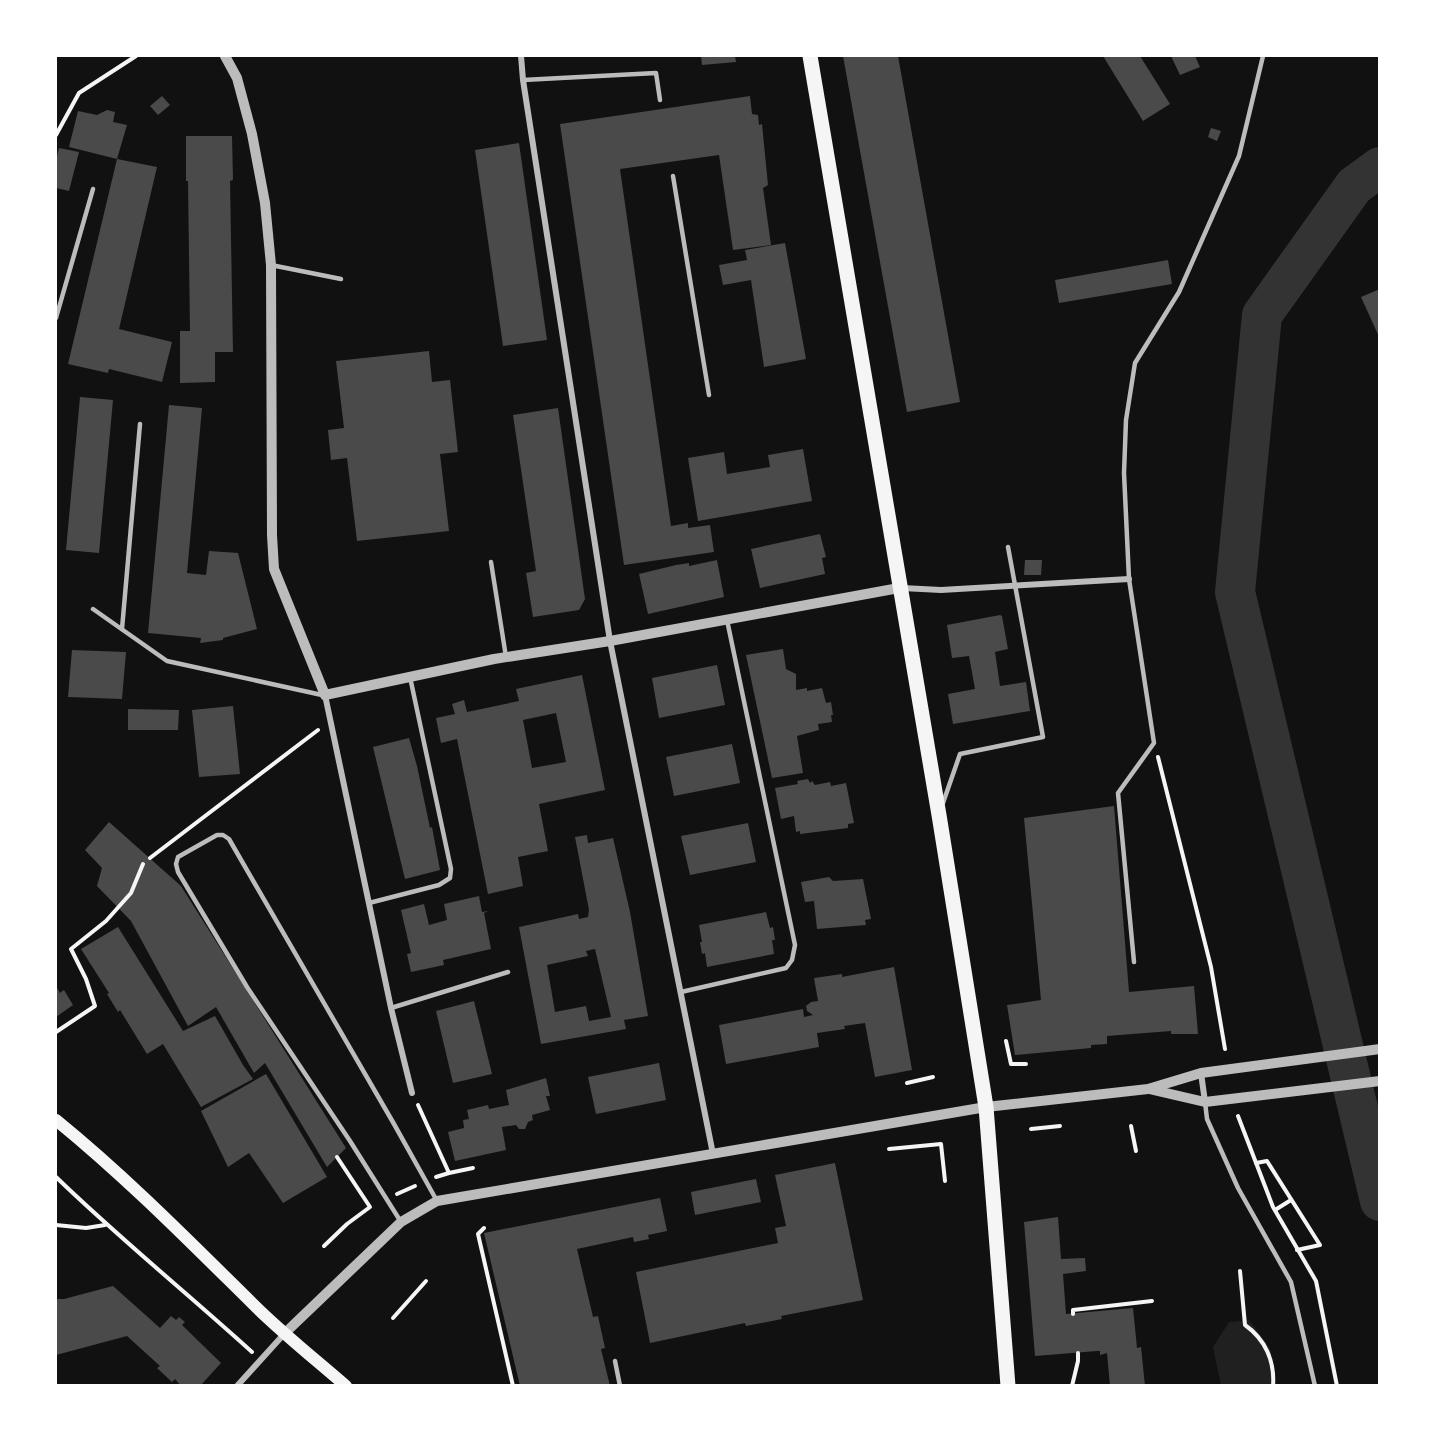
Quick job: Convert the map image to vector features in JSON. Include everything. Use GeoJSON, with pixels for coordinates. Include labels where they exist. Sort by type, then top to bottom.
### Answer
{"type":"FeatureCollection","features":[{"type":"Feature","properties":{"kind":"main road"},"geometry":{"type":"LineString","coordinates":[[810,56],[939,814],[986,1107],[1008,1386]]}},
{"type":"Feature","properties":{"kind":"main road"},"geometry":{"type":"LineString","coordinates":[[56,1120],[96,1153],[285,1332],[346,1386]]}},
{"type":"Feature","properties":{"kind":"street"},"geometry":{"type":"LineString","coordinates":[[225,56],[237,78],[252,134],[264,203],[271,265],[274,569],[325,695],[391,1008],[412,1094]]}},
{"type":"Feature","properties":{"kind":"street"},"geometry":{"type":"LineString","coordinates":[[521,56],[610,641],[713,1154]]}},
{"type":"Feature","properties":{"kind":"street"},"geometry":{"type":"LineString","coordinates":[[325,695],[506,658],[899,588],[941,590],[1129,579]]}},
{"type":"Feature","properties":{"kind":"street"},"geometry":{"type":"LineString","coordinates":[[237,1386],[285,1332],[400,1222],[437,1201],[986,1107],[1148,1089],[1201,1073],[1380,1049]]}},
{"type":"Feature","properties":{"kind":"street"},"geometry":{"type":"LineString","coordinates":[[1201,1073],[1205,1102]]}},
{"type":"Feature","properties":{"kind":"street"},"geometry":{"type":"LineString","coordinates":[[1148,1089],[1205,1102],[1380,1081]]}},
{"type":"Feature","properties":{"kind":"lane"},"geometry":{"type":"LineString","coordinates":[[1134,962],[1118,793],[1154,743],[1129,579],[1124,473],[1126,420],[1135,363],[1179,292],[1239,156],[1263,56]]}},
{"type":"Feature","properties":{"kind":"lane"},"geometry":{"type":"LineString","coordinates":[[523,80],[656,73],[660,100]]}},
{"type":"Feature","properties":{"kind":"lane"},"geometry":{"type":"LineString","coordinates":[[673,176],[709,395]]}},
{"type":"Feature","properties":{"kind":"lane"},"geometry":{"type":"LineString","coordinates":[[56,318],[93,189]]}},
{"type":"Feature","properties":{"kind":"lane"},"geometry":{"type":"LineString","coordinates":[[271,265],[341,279]]}},
{"type":"Feature","properties":{"kind":"lane"},"geometry":{"type":"LineString","coordinates":[[122,629],[140,424]]}},
{"type":"Feature","properties":{"kind":"lane"},"geometry":{"type":"LineString","coordinates":[[939,814],[960,754],[1043,737],[1008,547]]}},
{"type":"Feature","properties":{"kind":"lane"},"geometry":{"type":"LineString","coordinates":[[491,562],[506,658]]}},
{"type":"Feature","properties":{"kind":"lane"},"geometry":{"type":"LineString","coordinates":[[93,609],[167,661],[325,695]]}},
{"type":"Feature","properties":{"kind":"lane"},"geometry":{"type":"LineString","coordinates":[[681,992],[786,968],[792,960],[795,945],[727,619]]}},
{"type":"Feature","properties":{"kind":"lane"},"geometry":{"type":"LineString","coordinates":[[369,903],[440,885],[450,878],[451,869],[410,677]]}},
{"type":"Feature","properties":{"kind":"lane"},"geometry":{"type":"LineString","coordinates":[[400,1222],[350,1141],[247,987],[178,872],[176,864],[178,858],[217,835],[223,835],[229,839],[437,1201]]}},
{"type":"Feature","properties":{"kind":"lane"},"geometry":{"type":"LineString","coordinates":[[391,1008],[508,972]]}},
{"type":"Feature","properties":{"kind":"lane"},"geometry":{"type":"LineString","coordinates":[[1205,1102],[1207,1119],[1238,1188],[1291,1282],[1315,1386]]}},
{"type":"Feature","properties":{"kind":"lane"},"geometry":{"type":"LineString","coordinates":[[615,1361],[620,1386]]}},
{"type":"Feature","properties":{"kind":"path"},"geometry":{"type":"LineString","coordinates":[[56,135],[79,93],[136,56]]}},
{"type":"Feature","properties":{"kind":"path"},"geometry":{"type":"LineString","coordinates":[[150,858],[330,720]]}},
{"type":"Feature","properties":{"kind":"path"},"geometry":{"type":"LineString","coordinates":[[1154,743],[1211,967],[1225,1049]]}},
{"type":"Feature","properties":{"kind":"path"},"geometry":{"type":"LineString","coordinates":[[56,1032],[95,1006],[86,979],[71,949],[106,921],[131,893],[143,864]]}},
{"type":"Feature","properties":{"kind":"path"},"geometry":{"type":"LineString","coordinates":[[1006,1041],[1011,1064],[1026,1064]]}},
{"type":"Feature","properties":{"kind":"path"},"geometry":{"type":"LineString","coordinates":[[906,1083],[933,1077]]}},
{"type":"Feature","properties":{"kind":"path"},"geometry":{"type":"LineString","coordinates":[[412,1094],[449,1173]]}},
{"type":"Feature","properties":{"kind":"path"},"geometry":{"type":"LineString","coordinates":[[1238,1116],[1275,1210],[1316,1281],[1337,1386]]}},
{"type":"Feature","properties":{"kind":"path"},"geometry":{"type":"LineString","coordinates":[[1031,1129],[1060,1126]]}},
{"type":"Feature","properties":{"kind":"path"},"geometry":{"type":"LineString","coordinates":[[1131,1126],[1136,1151]]}},
{"type":"Feature","properties":{"kind":"path"},"geometry":{"type":"LineString","coordinates":[[889,1149],[941,1144],[945,1181]]}},
{"type":"Feature","properties":{"kind":"path"},"geometry":{"type":"LineString","coordinates":[[324,1246],[347,1224],[370,1207],[337,1157]]}},
{"type":"Feature","properties":{"kind":"path"},"geometry":{"type":"LineString","coordinates":[[1256,1163],[1267,1161],[1320,1245],[1297,1250]]}},
{"type":"Feature","properties":{"kind":"path"},"geometry":{"type":"LineString","coordinates":[[56,1177],[105,1225],[188,1294],[260,1360]]}},
{"type":"Feature","properties":{"kind":"path"},"geometry":{"type":"LineString","coordinates":[[1275,1210],[1291,1200]]}},
{"type":"Feature","properties":{"kind":"path"},"geometry":{"type":"LineString","coordinates":[[56,1225],[86,1228],[105,1225]]}},
{"type":"Feature","properties":{"kind":"path"},"geometry":{"type":"LineString","coordinates":[[484,1228],[478,1234],[513,1386]]}},
{"type":"Feature","properties":{"kind":"path"},"geometry":{"type":"LineString","coordinates":[[1240,1271],[1245,1325],[1256,1333],[1268,1349],[1273,1386]]}},
{"type":"Feature","properties":{"kind":"path"},"geometry":{"type":"LineString","coordinates":[[393,1318],[426,1281]]}},
{"type":"Feature","properties":{"kind":"path"},"geometry":{"type":"LineString","coordinates":[[1073,1314],[1073,1310],[1152,1301]]}},
{"type":"Feature","properties":{"kind":"path"},"geometry":{"type":"LineString","coordinates":[[1072,1386],[1078,1353]]}},
{"type":"Feature","properties":{"kind":"shaded area"},"geometry":{"type":"Polygon","coordinates":[[[1249,1320],[1270,1348],[1275,1385],[1221,1385],[1213,1347],[1229,1322],[1249,1320]]]}},
{"type":"Feature","properties":{"kind":"building"},"geometry":{"type":"Polygon","coordinates":[[[701,56],[735,56],[736,62],[702,65],[701,56]]]}},
{"type":"Feature","properties":{"kind":"building"},"geometry":{"type":"Polygon","coordinates":[[[843,56],[898,56],[960,402],[907,412],[843,56]]]}},
{"type":"Feature","properties":{"kind":"building"},"geometry":{"type":"Polygon","coordinates":[[[1103,56],[1140,56],[1170,104],[1143,121],[1103,56]]]}},
{"type":"Feature","properties":{"kind":"building"},"geometry":{"type":"Polygon","coordinates":[[[1171,56],[1195,56],[1200,67],[1180,75],[1171,56]]]}},
{"type":"Feature","properties":{"kind":"building"},"geometry":{"type":"Polygon","coordinates":[[[162,96],[170,105],[158,115],[150,106],[162,96]]]}},
{"type":"Feature","properties":{"kind":"building"},"geometry":{"type":"Polygon","coordinates":[[[750,96],[752,114],[758,115],[759,125],[762,124],[768,185],[763,188],[771,245],[733,250],[719,155],[620,169],[671,526],[688,523],[688,528],[710,525],[714,552],[624,565],[560,124],[750,96]]]}},
{"type":"Feature","properties":{"kind":"building"},"geometry":{"type":"Polygon","coordinates":[[[107,110],[115,112],[113,122],[127,125],[117,159],[69,147],[78,111],[97,115],[107,110]]]}},
{"type":"Feature","properties":{"kind":"building"},"geometry":{"type":"Polygon","coordinates":[[[1211,128],[1221,131],[1217,141],[1208,137],[1211,128]]]}},
{"type":"Feature","properties":{"kind":"building"},"geometry":{"type":"Polygon","coordinates":[[[186,136],[232,136],[233,180],[230,181],[233,352],[215,352],[215,382],[180,383],[180,331],[190,331],[186,136]]]}},
{"type":"Feature","properties":{"kind":"building"},"geometry":{"type":"Polygon","coordinates":[[[519,143],[547,340],[503,346],[475,150],[519,143]]]}},
{"type":"Feature","properties":{"kind":"building"},"geometry":{"type":"Polygon","coordinates":[[[59,148],[79,152],[69,191],[56,188],[56,160],[59,148]]]}},
{"type":"Feature","properties":{"kind":"building"},"geometry":{"type":"Polygon","coordinates":[[[117,159],[157,167],[119,329],[172,342],[162,382],[109,369],[108,373],[68,364],[117,159]]]}},
{"type":"Feature","properties":{"kind":"building"},"geometry":{"type":"Polygon","coordinates":[[[785,243],[806,359],[764,367],[751,280],[723,285],[719,265],[747,260],[745,250],[785,243]]]}},
{"type":"Feature","properties":{"kind":"building"},"geometry":{"type":"Polygon","coordinates":[[[1168,260],[1172,284],[1059,303],[1055,280],[1168,260]]]}},
{"type":"Feature","properties":{"kind":"building"},"geometry":{"type":"Polygon","coordinates":[[[1380,289],[1380,339],[1361,297],[1380,289]]]}},
{"type":"Feature","properties":{"kind":"building"},"geometry":{"type":"Polygon","coordinates":[[[429,351],[432,382],[450,380],[458,452],[440,454],[449,531],[357,541],[347,458],[331,460],[328,430],[344,428],[336,361],[429,351]]]}},
{"type":"Feature","properties":{"kind":"building"},"geometry":{"type":"Polygon","coordinates":[[[80,397],[113,400],[99,553],[66,550],[80,397]]]}},
{"type":"Feature","properties":{"kind":"building"},"geometry":{"type":"Polygon","coordinates":[[[169,405],[202,408],[187,573],[206,575],[209,551],[238,553],[257,629],[223,638],[223,640],[200,643],[201,638],[148,633],[169,405]]]}},
{"type":"Feature","properties":{"kind":"building"},"geometry":{"type":"Polygon","coordinates":[[[558,408],[585,599],[579,610],[533,617],[526,573],[536,571],[513,415],[558,408]]]}},
{"type":"Feature","properties":{"kind":"building"},"geometry":{"type":"Polygon","coordinates":[[[803,449],[812,501],[698,521],[688,458],[724,452],[727,474],[770,467],[768,455],[803,449]]]}},
{"type":"Feature","properties":{"kind":"building"},"geometry":{"type":"Polygon","coordinates":[[[820,534],[826,557],[822,558],[825,574],[760,588],[751,549],[820,534]]]}},
{"type":"Feature","properties":{"kind":"building"},"geometry":{"type":"Polygon","coordinates":[[[717,560],[724,597],[648,614],[639,574],[676,565],[689,563],[689,566],[717,560]]]}},
{"type":"Feature","properties":{"kind":"building"},"geometry":{"type":"Polygon","coordinates":[[[1025,560],[1042,560],[1041,575],[1024,575],[1025,560]]]}},
{"type":"Feature","properties":{"kind":"building"},"geometry":{"type":"Polygon","coordinates":[[[1000,615],[1008,649],[995,652],[1000,686],[1026,682],[1030,711],[953,724],[948,694],[975,689],[969,656],[952,658],[947,625],[1000,615]]]}},
{"type":"Feature","properties":{"kind":"building"},"geometry":{"type":"Polygon","coordinates":[[[783,649],[786,669],[796,674],[796,690],[807,688],[807,691],[822,688],[826,703],[831,702],[833,715],[831,715],[832,722],[818,724],[819,730],[797,736],[803,773],[772,778],[746,655],[783,649]]]}},
{"type":"Feature","properties":{"kind":"building"},"geometry":{"type":"Polygon","coordinates":[[[72,650],[126,652],[122,699],[68,697],[72,650]]]}},
{"type":"Feature","properties":{"kind":"building"},"geometry":{"type":"Polygon","coordinates":[[[717,665],[725,705],[659,718],[652,678],[717,665]]]}},
{"type":"Feature","properties":{"kind":"building"},"geometry":{"type":"Polygon","coordinates":[[[582,675],[605,790],[539,804],[548,851],[518,857],[523,886],[488,894],[457,739],[441,743],[436,718],[455,714],[452,704],[464,700],[467,712],[519,701],[516,689],[582,675]],[[556,713],[523,720],[532,768],[566,762],[556,713]]]}},
{"type":"Feature","properties":{"kind":"building"},"geometry":{"type":"Polygon","coordinates":[[[233,706],[240,774],[199,777],[192,710],[233,706]]]}},
{"type":"Feature","properties":{"kind":"building"},"geometry":{"type":"Polygon","coordinates":[[[128,709],[179,710],[178,730],[128,730],[128,709]]]}},
{"type":"Feature","properties":{"kind":"building"},"geometry":{"type":"Polygon","coordinates":[[[409,738],[430,828],[432,827],[440,870],[405,879],[373,747],[409,738]]]}},
{"type":"Feature","properties":{"kind":"building"},"geometry":{"type":"Polygon","coordinates":[[[732,744],[740,783],[674,796],[666,757],[732,744]]]}},
{"type":"Feature","properties":{"kind":"building"},"geometry":{"type":"Polygon","coordinates":[[[808,779],[815,785],[830,782],[831,786],[846,783],[854,823],[848,824],[848,828],[800,834],[800,831],[796,832],[794,816],[781,819],[775,788],[798,784],[797,781],[808,779]]]}},
{"type":"Feature","properties":{"kind":"building"},"geometry":{"type":"Polygon","coordinates":[[[1114,806],[1129,992],[1194,986],[1198,1034],[1171,1034],[1171,1031],[1107,1036],[1107,1044],[1091,1045],[1091,1048],[1015,1055],[1007,1005],[1041,1000],[1024,818],[1114,806]]]}},
{"type":"Feature","properties":{"kind":"building"},"geometry":{"type":"Polygon","coordinates":[[[109,822],[181,886],[346,1148],[327,1167],[265,1063],[254,1073],[216,1007],[188,1026],[131,921],[97,886],[102,868],[85,850],[109,822]]]}},
{"type":"Feature","properties":{"kind":"building"},"geometry":{"type":"Polygon","coordinates":[[[748,823],[756,862],[690,875],[681,836],[748,823]]]}},
{"type":"Feature","properties":{"kind":"building"},"geometry":{"type":"Polygon","coordinates":[[[587,835],[588,843],[613,838],[630,912],[648,1016],[624,1020],[626,1029],[541,1044],[519,927],[578,914],[579,919],[588,917],[589,910],[575,837],[587,835]],[[595,949],[586,951],[588,956],[547,965],[555,1012],[586,1006],[589,1021],[611,1017],[595,949]]]}},
{"type":"Feature","properties":{"kind":"building"},"geometry":{"type":"Polygon","coordinates":[[[829,877],[833,881],[863,879],[871,919],[865,920],[866,925],[817,929],[814,901],[805,902],[801,882],[829,877]]]}},
{"type":"Feature","properties":{"kind":"building"},"geometry":{"type":"Polygon","coordinates":[[[479,896],[482,912],[488,911],[484,913],[491,949],[443,960],[444,965],[411,972],[407,954],[411,953],[401,910],[424,904],[429,925],[447,920],[444,904],[479,896]]]}},
{"type":"Feature","properties":{"kind":"building"},"geometry":{"type":"Polygon","coordinates":[[[766,912],[770,928],[773,927],[774,954],[707,967],[705,953],[702,954],[699,925],[766,912]]]}},
{"type":"Feature","properties":{"kind":"building"},"geometry":{"type":"Polygon","coordinates":[[[118,927],[183,1031],[215,1016],[253,1079],[201,1107],[163,1044],[147,1054],[120,1010],[118,1012],[107,994],[109,993],[81,949],[118,927]]]}},
{"type":"Feature","properties":{"kind":"building"},"geometry":{"type":"Polygon","coordinates":[[[894,967],[912,1070],[875,1077],[865,1023],[817,1033],[819,1047],[726,1064],[719,1025],[803,1009],[804,1017],[813,1015],[807,1011],[806,1006],[818,1001],[814,978],[842,974],[842,977],[894,967]]]}},
{"type":"Feature","properties":{"kind":"building"},"geometry":{"type":"Polygon","coordinates":[[[56,986],[60,993],[64,990],[73,1005],[56,1017],[56,986]]]}},
{"type":"Feature","properties":{"kind":"building"},"geometry":{"type":"Polygon","coordinates":[[[474,1001],[492,1074],[453,1083],[436,1011],[474,1001]]]}},
{"type":"Feature","properties":{"kind":"building"},"geometry":{"type":"Polygon","coordinates":[[[659,1063],[666,1100],[596,1114],[588,1077],[659,1063]]]}},
{"type":"Feature","properties":{"kind":"building"},"geometry":{"type":"Polygon","coordinates":[[[266,1074],[327,1177],[283,1203],[249,1153],[228,1167],[201,1111],[266,1074]]]}},
{"type":"Feature","properties":{"kind":"building"},"geometry":{"type":"Polygon","coordinates":[[[546,1078],[550,1096],[546,1096],[550,1110],[532,1115],[533,1120],[528,1122],[525,1129],[519,1129],[516,1125],[502,1127],[506,1150],[455,1161],[448,1132],[464,1128],[463,1120],[469,1119],[467,1110],[488,1105],[489,1109],[509,1105],[506,1090],[546,1078]]]}},
{"type":"Feature","properties":{"kind":"building"},"geometry":{"type":"Polygon","coordinates":[[[835,1163],[863,1300],[781,1316],[782,1319],[746,1326],[745,1323],[650,1343],[636,1272],[778,1243],[775,1228],[786,1226],[775,1175],[835,1163]]]}},
{"type":"Feature","properties":{"kind":"building"},"geometry":{"type":"Polygon","coordinates":[[[756,1179],[761,1202],[695,1215],[691,1192],[756,1179]]]}},
{"type":"Feature","properties":{"kind":"building"},"geometry":{"type":"Polygon","coordinates":[[[660,1198],[667,1231],[648,1235],[649,1239],[634,1242],[633,1237],[577,1249],[593,1317],[598,1316],[605,1348],[601,1349],[610,1386],[520,1386],[484,1233],[660,1198]]]}},
{"type":"Feature","properties":{"kind":"building"},"geometry":{"type":"Polygon","coordinates":[[[1058,1217],[1061,1259],[1085,1258],[1086,1271],[1063,1274],[1066,1314],[1133,1308],[1137,1348],[1141,1347],[1145,1386],[1110,1386],[1107,1353],[1100,1355],[1100,1351],[1035,1356],[1024,1222],[1058,1217]]]}},
{"type":"Feature","properties":{"kind":"building"},"geometry":{"type":"Polygon","coordinates":[[[113,1286],[160,1328],[171,1316],[176,1320],[179,1317],[185,1322],[182,1325],[221,1363],[200,1386],[181,1386],[175,1379],[172,1382],[157,1368],[160,1366],[127,1336],[56,1355],[56,1299],[113,1286]]]}},
{"type":"Feature","properties":{"kind":"waterway"},"geometry":{"type":"LineString","coordinates":[[1380,167],[1354,186],[1262,315],[1235,592],[1380,1201]]}}]}
